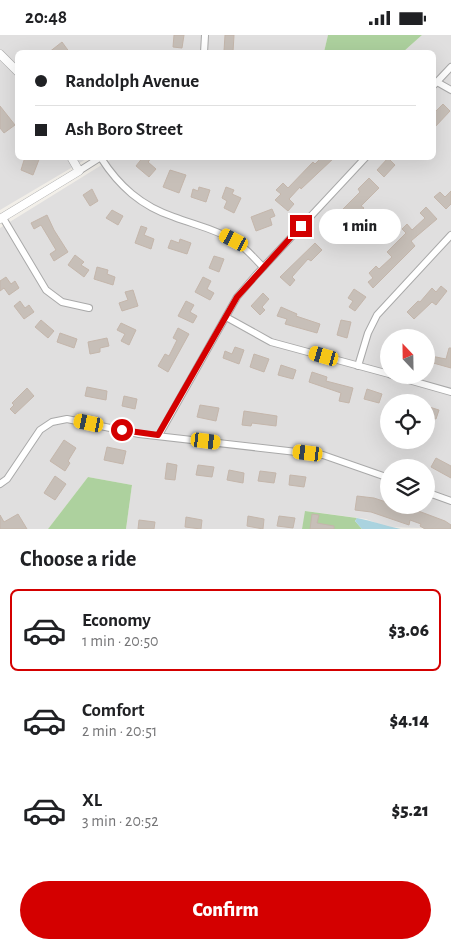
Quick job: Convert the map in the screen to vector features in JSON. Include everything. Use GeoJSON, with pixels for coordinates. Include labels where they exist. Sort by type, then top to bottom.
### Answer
{"type":"FeatureCollection","features":[{"type":"Feature","properties":{"kind":"street"},"geometry":{"type":"LineString","coordinates":[[204,50],[205,35]]}},
{"type":"Feature","properties":{"kind":"street"},"geometry":{"type":"LineString","coordinates":[[0,55],[15,69]]}},
{"type":"Feature","properties":{"kind":"street"},"geometry":{"type":"LineString","coordinates":[[436,83],[451,67]]}},
{"type":"Feature","properties":{"kind":"street"},"geometry":{"type":"LineString","coordinates":[[436,84],[451,90]]}},
{"type":"Feature","properties":{"kind":"street"},"geometry":{"type":"LineString","coordinates":[[73,160],[79,171]]}},
{"type":"Feature","properties":{"kind":"street"},"geometry":{"type":"LineString","coordinates":[[90,308],[62,302],[46,290],[1,219],[98,160]]}},
{"type":"Feature","properties":{"kind":"street"},"geometry":{"type":"LineString","coordinates":[[102,160],[122,186],[137,199],[173,217],[203,226],[234,240],[249,252],[262,267]]}},
{"type":"Feature","properties":{"kind":"street"},"geometry":{"type":"LineString","coordinates":[[158,435],[237,297],[262,267],[363,160]]}},
{"type":"Feature","properties":{"kind":"street"},"geometry":{"type":"LineString","coordinates":[[358,366],[368,333],[377,315],[451,235]]}},
{"type":"Feature","properties":{"kind":"street"},"geometry":{"type":"LineString","coordinates":[[226,317],[271,342],[380,372]]}},
{"type":"Feature","properties":{"kind":"street"},"geometry":{"type":"LineString","coordinates":[[422,384],[451,392]]}},
{"type":"Feature","properties":{"kind":"street"},"geometry":{"type":"LineString","coordinates":[[0,484],[7,479],[40,430],[57,420],[72,419],[139,434],[316,454],[337,459],[380,475]]}},
{"type":"Feature","properties":{"kind":"street"},"geometry":{"type":"LineString","coordinates":[[435,495],[451,501]]}},
{"type":"Feature","properties":{"kind":"shaded area"},"geometry":{"type":"Polygon","coordinates":[[[0,35],[328,35],[324,50],[15,50],[15,160],[85,160],[0,210],[0,35]]]}},
{"type":"Feature","properties":{"kind":"shaded area"},"geometry":{"type":"Polygon","coordinates":[[[422,35],[451,35],[451,529],[386,527],[366,519],[306,511],[302,529],[126,529],[132,485],[88,477],[48,529],[0,529],[0,228],[110,160],[436,160],[436,50],[405,50],[422,35]]]}},
{"type":"Feature","properties":{"kind":"green space"},"geometry":{"type":"Polygon","coordinates":[[[328,35],[422,35],[405,50],[324,50],[328,35]]]}},
{"type":"Feature","properties":{"kind":"green space"},"geometry":{"type":"Polygon","coordinates":[[[88,477],[132,485],[126,529],[48,529],[88,477]]]}},
{"type":"Feature","properties":{"kind":"green space"},"geometry":{"type":"Polygon","coordinates":[[[305,511],[357,518],[355,521],[362,529],[302,529],[305,511]]]}},
{"type":"Feature","properties":{"kind":"water"},"geometry":{"type":"Polygon","coordinates":[[[357,518],[401,529],[362,529],[355,521],[357,518]]]}},
{"type":"Feature","properties":{"kind":"building"},"geometry":{"type":"Polygon","coordinates":[[[174,35],[184,35],[182,48],[173,47],[174,35]]]}},
{"type":"Feature","properties":{"kind":"building"},"geometry":{"type":"Polygon","coordinates":[[[225,35],[234,35],[233,50],[224,50],[225,35]]]}},
{"type":"Feature","properties":{"kind":"building"},"geometry":{"type":"Polygon","coordinates":[[[62,42],[68,50],[52,50],[62,42]]]}},
{"type":"Feature","properties":{"kind":"building"},"geometry":{"type":"Polygon","coordinates":[[[443,104],[450,111],[436,126],[436,111],[443,104]]]}},
{"type":"Feature","properties":{"kind":"building"},"geometry":{"type":"Polygon","coordinates":[[[0,106],[15,125],[4,133],[0,128],[0,106]]]}},
{"type":"Feature","properties":{"kind":"building"},"geometry":{"type":"Polygon","coordinates":[[[24,160],[39,160],[33,175],[21,170],[24,160]]]}},
{"type":"Feature","properties":{"kind":"building"},"geometry":{"type":"Polygon","coordinates":[[[141,160],[150,160],[148,162],[156,169],[149,177],[136,166],[141,160]]]}},
{"type":"Feature","properties":{"kind":"building"},"geometry":{"type":"Polygon","coordinates":[[[319,160],[332,160],[289,199],[294,204],[288,211],[275,200],[281,194],[276,190],[283,183],[288,188],[313,162],[315,164],[319,160]]]}},
{"type":"Feature","properties":{"kind":"building"},"geometry":{"type":"Polygon","coordinates":[[[386,160],[390,160],[395,165],[384,177],[377,170],[386,160]]]}},
{"type":"Feature","properties":{"kind":"building"},"geometry":{"type":"Polygon","coordinates":[[[170,170],[186,175],[179,193],[163,187],[170,170]]]}},
{"type":"Feature","properties":{"kind":"building"},"geometry":{"type":"Polygon","coordinates":[[[369,178],[379,188],[361,206],[364,208],[353,219],[343,209],[360,192],[358,189],[369,178]]]}},
{"type":"Feature","properties":{"kind":"building"},"geometry":{"type":"Polygon","coordinates":[[[199,187],[210,190],[206,202],[191,197],[193,189],[198,191],[199,187]]]}},
{"type":"Feature","properties":{"kind":"building"},"geometry":{"type":"Polygon","coordinates":[[[226,187],[234,190],[232,194],[241,198],[234,213],[224,208],[227,201],[222,198],[226,187]]]}},
{"type":"Feature","properties":{"kind":"building"},"geometry":{"type":"Polygon","coordinates":[[[92,189],[98,201],[90,206],[83,195],[92,189]]]}},
{"type":"Feature","properties":{"kind":"building"},"geometry":{"type":"Polygon","coordinates":[[[451,191],[451,204],[446,209],[434,197],[440,192],[445,197],[451,191]]]}},
{"type":"Feature","properties":{"kind":"building"},"geometry":{"type":"Polygon","coordinates":[[[426,207],[437,219],[411,241],[415,246],[373,288],[368,282],[373,278],[369,273],[376,266],[379,269],[392,257],[387,252],[406,233],[402,229],[407,224],[412,230],[425,218],[420,213],[426,207]]]}},
{"type":"Feature","properties":{"kind":"building"},"geometry":{"type":"Polygon","coordinates":[[[272,209],[275,216],[270,218],[272,225],[256,231],[251,217],[272,209]]]}},
{"type":"Feature","properties":{"kind":"building"},"geometry":{"type":"Polygon","coordinates":[[[112,210],[123,216],[118,225],[106,218],[112,210]]]}},
{"type":"Feature","properties":{"kind":"building"},"geometry":{"type":"Polygon","coordinates":[[[47,215],[68,252],[54,261],[50,254],[56,250],[41,225],[34,229],[31,223],[47,215]]]}},
{"type":"Feature","properties":{"kind":"building"},"geometry":{"type":"Polygon","coordinates":[[[336,221],[347,231],[335,243],[329,236],[336,228],[332,225],[336,221]]]}},
{"type":"Feature","properties":{"kind":"building"},"geometry":{"type":"Polygon","coordinates":[[[141,226],[147,228],[144,235],[154,239],[151,249],[135,243],[141,226]]]}},
{"type":"Feature","properties":{"kind":"building"},"geometry":{"type":"Polygon","coordinates":[[[180,239],[191,243],[187,254],[168,248],[171,240],[179,243],[180,239]]]}},
{"type":"Feature","properties":{"kind":"building"},"geometry":{"type":"Polygon","coordinates":[[[315,243],[322,250],[311,261],[308,259],[292,277],[295,280],[290,286],[280,277],[315,243]]]}},
{"type":"Feature","properties":{"kind":"building"},"geometry":{"type":"Polygon","coordinates":[[[75,255],[84,262],[81,265],[89,270],[84,277],[68,265],[75,255]]]}},
{"type":"Feature","properties":{"kind":"building"},"geometry":{"type":"Polygon","coordinates":[[[214,256],[224,259],[219,272],[209,268],[214,256]]]}},
{"type":"Feature","properties":{"kind":"building"},"geometry":{"type":"Polygon","coordinates":[[[97,267],[108,270],[107,274],[115,277],[113,285],[94,279],[97,267]]]}},
{"type":"Feature","properties":{"kind":"building"},"geometry":{"type":"Polygon","coordinates":[[[6,277],[11,284],[15,281],[19,288],[9,295],[4,288],[0,291],[0,281],[6,277]]]}},
{"type":"Feature","properties":{"kind":"building"},"geometry":{"type":"Polygon","coordinates":[[[203,277],[211,281],[207,289],[214,293],[210,300],[195,292],[203,277]]]}},
{"type":"Feature","properties":{"kind":"building"},"geometry":{"type":"Polygon","coordinates":[[[441,286],[447,291],[436,305],[432,302],[414,319],[407,312],[418,301],[420,302],[432,288],[436,292],[441,286]]]}},
{"type":"Feature","properties":{"kind":"building"},"geometry":{"type":"Polygon","coordinates":[[[354,289],[366,297],[355,311],[349,307],[353,301],[348,298],[354,289]]]}},
{"type":"Feature","properties":{"kind":"building"},"geometry":{"type":"Polygon","coordinates":[[[133,290],[138,306],[122,311],[119,303],[128,300],[125,292],[133,290]]]}},
{"type":"Feature","properties":{"kind":"building"},"geometry":{"type":"Polygon","coordinates":[[[263,293],[269,299],[262,307],[265,310],[260,315],[251,306],[263,293]]]}},
{"type":"Feature","properties":{"kind":"building"},"geometry":{"type":"Polygon","coordinates":[[[20,301],[25,308],[29,305],[34,312],[24,319],[14,306],[20,301]]]}},
{"type":"Feature","properties":{"kind":"building"},"geometry":{"type":"Polygon","coordinates":[[[186,301],[194,305],[190,312],[197,316],[193,323],[178,316],[186,301]]]}},
{"type":"Feature","properties":{"kind":"building"},"geometry":{"type":"Polygon","coordinates":[[[281,307],[297,314],[296,316],[320,324],[317,333],[285,324],[287,319],[277,316],[281,307]]]}},
{"type":"Feature","properties":{"kind":"building"},"geometry":{"type":"Polygon","coordinates":[[[41,320],[54,331],[48,338],[35,327],[41,320]]]}},
{"type":"Feature","properties":{"kind":"building"},"geometry":{"type":"Polygon","coordinates":[[[341,320],[351,322],[347,338],[337,335],[341,320]]]}},
{"type":"Feature","properties":{"kind":"building"},"geometry":{"type":"Polygon","coordinates":[[[121,323],[136,330],[129,345],[121,341],[125,334],[117,330],[121,323]]]}},
{"type":"Feature","properties":{"kind":"building"},"geometry":{"type":"Polygon","coordinates":[[[178,328],[189,334],[168,372],[158,366],[165,354],[169,356],[177,340],[173,338],[178,328]]]}},
{"type":"Feature","properties":{"kind":"building"},"geometry":{"type":"Polygon","coordinates":[[[60,333],[77,339],[74,348],[57,342],[60,333]]]}},
{"type":"Feature","properties":{"kind":"building"},"geometry":{"type":"Polygon","coordinates":[[[107,338],[109,346],[100,348],[100,352],[90,354],[88,342],[107,338]]]}},
{"type":"Feature","properties":{"kind":"building"},"geometry":{"type":"Polygon","coordinates":[[[235,347],[244,350],[239,364],[223,358],[225,351],[232,354],[235,347]]]}},
{"type":"Feature","properties":{"kind":"building"},"geometry":{"type":"Polygon","coordinates":[[[449,348],[451,348],[451,368],[435,364],[435,357],[446,359],[449,348]]]}},
{"type":"Feature","properties":{"kind":"building"},"geometry":{"type":"Polygon","coordinates":[[[254,354],[269,359],[264,372],[250,367],[254,354]]]}},
{"type":"Feature","properties":{"kind":"building"},"geometry":{"type":"Polygon","coordinates":[[[281,365],[296,370],[293,379],[278,375],[281,365]]]}},
{"type":"Feature","properties":{"kind":"building"},"geometry":{"type":"Polygon","coordinates":[[[312,372],[327,377],[326,381],[353,388],[349,403],[339,401],[341,393],[309,382],[312,372]]]}},
{"type":"Feature","properties":{"kind":"building"},"geometry":{"type":"Polygon","coordinates":[[[87,387],[107,391],[106,400],[85,396],[87,387]]]}},
{"type":"Feature","properties":{"kind":"building"},"geometry":{"type":"Polygon","coordinates":[[[27,388],[34,396],[15,414],[10,409],[14,405],[12,403],[27,388]]]}},
{"type":"Feature","properties":{"kind":"building"},"geometry":{"type":"Polygon","coordinates":[[[367,389],[382,394],[380,394],[379,403],[364,399],[367,389]]]}},
{"type":"Feature","properties":{"kind":"building"},"geometry":{"type":"Polygon","coordinates":[[[124,396],[137,399],[135,409],[122,406],[124,396]]]}},
{"type":"Feature","properties":{"kind":"building"},"geometry":{"type":"Polygon","coordinates":[[[200,405],[219,408],[216,421],[197,417],[200,405]]]}},
{"type":"Feature","properties":{"kind":"building"},"geometry":{"type":"Polygon","coordinates":[[[435,409],[439,410],[435,419],[435,409]]]}},
{"type":"Feature","properties":{"kind":"building"},"geometry":{"type":"Polygon","coordinates":[[[244,411],[277,416],[276,426],[252,423],[251,426],[242,425],[244,411]]]}},
{"type":"Feature","properties":{"kind":"building"},"geometry":{"type":"Polygon","coordinates":[[[64,440],[76,448],[68,461],[70,463],[65,471],[50,461],[64,440]]]}},
{"type":"Feature","properties":{"kind":"building"},"geometry":{"type":"Polygon","coordinates":[[[107,447],[126,451],[123,464],[104,460],[107,447]]]}},
{"type":"Feature","properties":{"kind":"building"},"geometry":{"type":"Polygon","coordinates":[[[436,458],[451,466],[451,478],[435,469],[436,458]]]}},
{"type":"Feature","properties":{"kind":"building"},"geometry":{"type":"Polygon","coordinates":[[[167,463],[177,465],[175,480],[165,479],[167,463]]]}},
{"type":"Feature","properties":{"kind":"building"},"geometry":{"type":"Polygon","coordinates":[[[198,465],[214,467],[212,477],[196,475],[198,465]]]}},
{"type":"Feature","properties":{"kind":"building"},"geometry":{"type":"Polygon","coordinates":[[[229,470],[244,473],[243,483],[227,480],[229,470]]]}},
{"type":"Feature","properties":{"kind":"building"},"geometry":{"type":"Polygon","coordinates":[[[260,471],[276,473],[274,483],[258,481],[260,471]]]}},
{"type":"Feature","properties":{"kind":"building"},"geometry":{"type":"Polygon","coordinates":[[[290,475],[306,477],[304,487],[289,485],[290,475]]]}},
{"type":"Feature","properties":{"kind":"building"},"geometry":{"type":"Polygon","coordinates":[[[55,476],[66,484],[55,500],[44,493],[55,476]]]}},
{"type":"Feature","properties":{"kind":"building"},"geometry":{"type":"Polygon","coordinates":[[[357,496],[374,498],[380,500],[380,514],[426,514],[445,521],[451,525],[451,529],[425,529],[420,526],[421,524],[410,520],[409,525],[371,512],[355,510],[357,496]]]}},
{"type":"Feature","properties":{"kind":"building"},"geometry":{"type":"Polygon","coordinates":[[[18,514],[27,529],[0,529],[0,515],[4,522],[18,514]]]}},
{"type":"Feature","properties":{"kind":"building"},"geometry":{"type":"Polygon","coordinates":[[[312,514],[319,515],[317,523],[334,526],[334,529],[310,529],[312,514]]]}},
{"type":"Feature","properties":{"kind":"building"},"geometry":{"type":"Polygon","coordinates":[[[248,516],[264,519],[263,529],[247,526],[248,516]]]}},
{"type":"Feature","properties":{"kind":"building"},"geometry":{"type":"Polygon","coordinates":[[[279,516],[295,518],[293,528],[277,526],[279,516]]]}},
{"type":"Feature","properties":{"kind":"building"},"geometry":{"type":"Polygon","coordinates":[[[186,517],[202,520],[201,529],[185,527],[186,517]]]}},
{"type":"Feature","properties":{"kind":"building"},"geometry":{"type":"Polygon","coordinates":[[[139,520],[155,522],[154,529],[138,529],[139,520]]]}},
{"type":"Feature","properties":{"kind":"route"},"geometry":{"type":"LineString","coordinates":[[122,430],[139,434],[158,435],[237,297],[301,226]]}}]}
